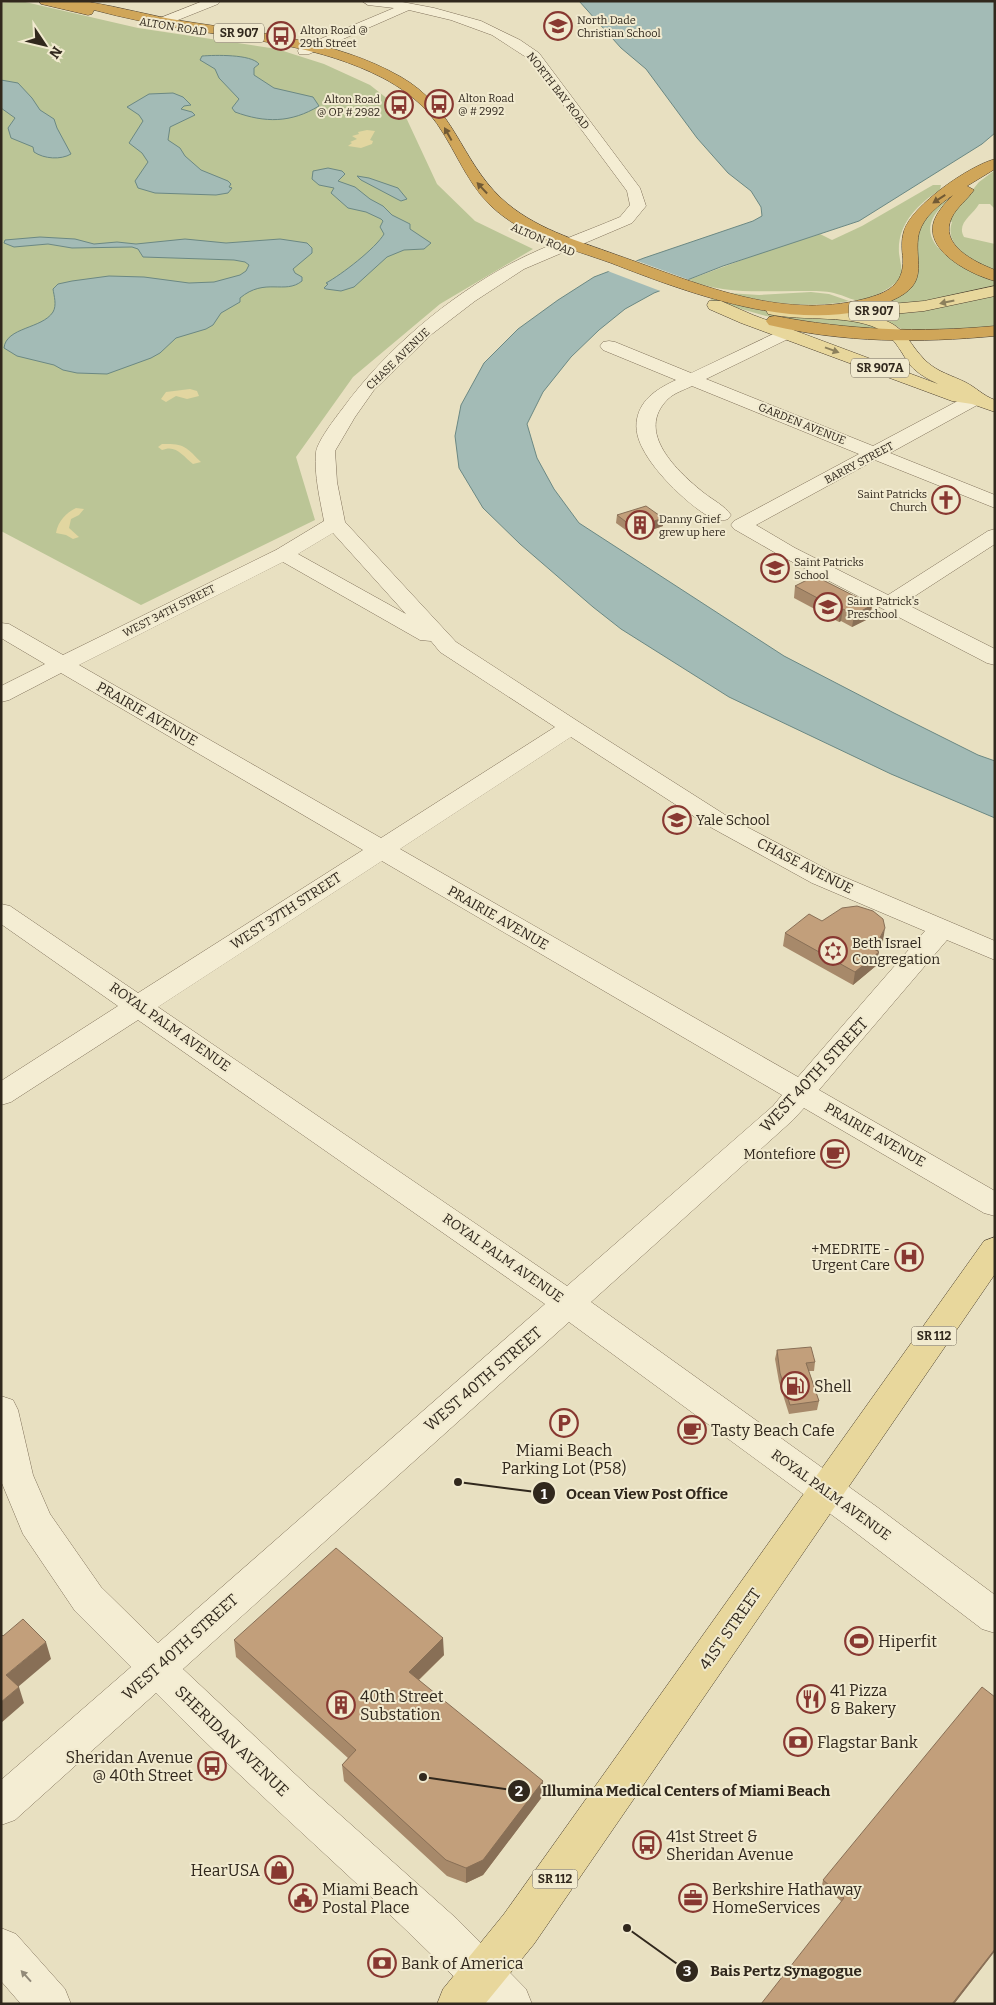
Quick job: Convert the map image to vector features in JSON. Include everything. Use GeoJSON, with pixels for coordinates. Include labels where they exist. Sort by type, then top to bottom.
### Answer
{"type":"FeatureCollection","features":[{"type":"Feature","properties":{"kind":"highway","name":"ALTON ROAD"},"geometry":{"type":"LineString","coordinates":[[45,1],[309,49],[355,60],[379,70],[424,100],[442,122],[477,183],[497,204],[530,226],[565,245]]}},
{"type":"Feature","properties":{"kind":"highway","name":"ALTON ROAD"},"geometry":{"type":"LineString","coordinates":[[70,1],[158,23]]}},
{"type":"Feature","properties":{"kind":"highway","name":"ALTON ROAD"},"geometry":{"type":"LineString","coordinates":[[309,49],[361,70],[386,84],[410,102],[430,131]]}},
{"type":"Feature","properties":{"kind":"highway"},"geometry":{"type":"LineString","coordinates":[[688,291],[750,302],[810,308],[846,307],[889,296],[902,288],[910,278],[912,268],[909,242],[912,230],[920,214],[933,203],[995,163]]}},
{"type":"Feature","properties":{"kind":"highway"},"geometry":{"type":"LineString","coordinates":[[994,281],[958,258],[944,242],[940,231],[946,214],[959,197],[995,167]]}},
{"type":"Feature","properties":{"kind":"highway","name":"ALTON ROAD"},"geometry":{"type":"LineString","coordinates":[[465,189],[481,206],[504,223],[688,291],[715,305]]}},
{"type":"Feature","properties":{"kind":"highway","name":"SR 907"},"geometry":{"type":"LineString","coordinates":[[715,305],[795,325],[851,333],[899,336],[995,331]]}},
{"type":"Feature","properties":{"kind":"main road","name":"SR 907"},"geometry":{"type":"LineString","coordinates":[[752,305],[807,311],[860,312],[924,306],[994,281]]}},
{"type":"Feature","properties":{"kind":"main road","name":"ALTON ROAD"},"geometry":{"type":"LineString","coordinates":[[688,291],[786,312],[868,320],[884,325],[899,336],[921,367],[970,392],[975,399]]}},
{"type":"Feature","properties":{"kind":"main road","name":"ALTON ROAD"},"geometry":{"type":"LineString","coordinates":[[715,305],[958,397],[975,399],[995,407]]}},
{"type":"Feature","properties":{"kind":"main road","name":"41ST STREET"},"geometry":{"type":"LineString","coordinates":[[470,1990],[542,1897],[995,1249]]}},
{"type":"Feature","properties":{"kind":"street"},"geometry":{"type":"LineString","coordinates":[[158,23],[214,1]]}},
{"type":"Feature","properties":{"kind":"street","name":"NORTH BAY ROAD"},"geometry":{"type":"LineString","coordinates":[[368,1],[414,4],[458,17],[485,26],[517,42],[534,56],[635,191],[638,206],[626,220],[565,245]]}},
{"type":"Feature","properties":{"kind":"street"},"geometry":{"type":"LineString","coordinates":[[309,49],[414,4]]}},
{"type":"Feature","properties":{"kind":"street","name":"CHASE AVENUE"},"geometry":{"type":"LineString","coordinates":[[448,647],[335,523],[327,482],[325,451],[346,416],[368,386],[400,358],[426,330],[469,297],[518,266],[565,245]]}},
{"type":"Feature","properties":{"kind":"street"},"geometry":{"type":"LineString","coordinates":[[721,515],[693,496],[664,467],[650,443],[646,423],[651,406],[663,393],[786,333]]}},
{"type":"Feature","properties":{"kind":"street","name":"GARDEN AVENUE"},"geometry":{"type":"LineString","coordinates":[[609,346],[995,502]]}},
{"type":"Feature","properties":{"kind":"street","name":"BARRY STREET"},"geometry":{"type":"LineString","coordinates":[[890,602],[816,566],[741,525],[975,399]]}},
{"type":"Feature","properties":{"kind":"street","name":"WEST 34TH STREET"},"geometry":{"type":"LineString","coordinates":[[1,695],[283,554],[335,523]]}},
{"type":"Feature","properties":{"kind":"street"},"geometry":{"type":"LineString","coordinates":[[995,535],[890,602],[995,658]]}},
{"type":"Feature","properties":{"kind":"street","name":"CHASE AVENUE"},"geometry":{"type":"LineString","coordinates":[[283,554],[448,647],[722,823],[821,877],[995,951]]}},
{"type":"Feature","properties":{"kind":"street","name":"PRAIRIE AVENUE"},"geometry":{"type":"LineString","coordinates":[[1,629],[381,851],[995,1205]]}},
{"type":"Feature","properties":{"kind":"street","name":"WEST 37TH STREET"},"geometry":{"type":"LineString","coordinates":[[1,1095],[571,727]]}},
{"type":"Feature","properties":{"kind":"street","name":"ROYAL PALM AVENUE"},"geometry":{"type":"LineString","coordinates":[[1,912],[569,1304],[995,1617]]}},
{"type":"Feature","properties":{"kind":"street","name":"WEST 40TH STREET"},"geometry":{"type":"LineString","coordinates":[[1,1806],[783,1113],[942,929]]}},
{"type":"Feature","properties":{"kind":"street","name":"SHERIDAN AVENUE"},"geometry":{"type":"LineString","coordinates":[[1,1410],[16,1475],[36,1523],[88,1599],[156,1668],[296,1802],[442,1934],[470,1990],[511,2004]]}},
{"type":"Feature","properties":{"kind":"street"},"geometry":{"type":"LineString","coordinates":[[1,1949],[50,2004]]}},
{"type":"Feature","properties":{"kind":"green space"},"geometry":{"type":"Polygon","coordinates":[[[21,1],[138,28],[277,49],[324,64],[370,85],[403,111],[437,184],[475,221],[533,249],[440,304],[353,377],[296,457],[315,520],[141,605],[1,531],[1,3],[21,1]]]}},
{"type":"Feature","properties":{"kind":"green space"},"geometry":{"type":"Polygon","coordinates":[[[995,170],[995,209],[990,204],[979,204],[966,219],[962,232],[964,237],[995,244],[995,271],[971,259],[957,247],[952,240],[950,231],[952,222],[948,220],[979,182],[995,170]]]}},
{"type":"Feature","properties":{"kind":"green space"},"geometry":{"type":"Polygon","coordinates":[[[933,185],[941,185],[940,190],[917,208],[910,216],[901,233],[899,253],[902,277],[887,289],[867,299],[855,300],[824,291],[733,290],[703,285],[688,280],[758,254],[820,234],[832,240],[862,226],[933,185]]]}},
{"type":"Feature","properties":{"kind":"green space"},"geometry":{"type":"Polygon","coordinates":[[[951,197],[933,218],[930,229],[933,240],[950,258],[995,281],[995,289],[949,300],[857,310],[900,293],[923,217],[951,197]]]}},
{"type":"Feature","properties":{"kind":"green space"},"geometry":{"type":"Polygon","coordinates":[[[811,292],[829,294],[849,301],[804,305],[759,300],[728,293],[759,295],[811,292]]]}},
{"type":"Feature","properties":{"kind":"green space"},"geometry":{"type":"Polygon","coordinates":[[[995,295],[995,327],[906,331],[873,315],[918,312],[995,295]]]}},
{"type":"Feature","properties":{"kind":"green space"},"geometry":{"type":"Polygon","coordinates":[[[710,300],[770,312],[858,320],[880,327],[874,330],[766,316],[710,300]]]}},
{"type":"Feature","properties":{"kind":"sand"},"geometry":{"type":"Polygon","coordinates":[[[367,130],[375,131],[370,140],[373,141],[372,144],[361,148],[348,146],[352,143],[350,142],[357,139],[352,136],[367,130]]]}},
{"type":"Feature","properties":{"kind":"sand"},"geometry":{"type":"Polygon","coordinates":[[[190,389],[197,391],[199,396],[187,399],[176,396],[166,402],[161,399],[166,392],[190,389]]]}},
{"type":"Feature","properties":{"kind":"sand"},"geometry":{"type":"Polygon","coordinates":[[[162,444],[176,444],[185,447],[201,462],[193,464],[175,450],[162,450],[158,447],[162,444]]]}},
{"type":"Feature","properties":{"kind":"sand"},"geometry":{"type":"Polygon","coordinates":[[[76,508],[84,509],[79,515],[71,519],[69,528],[79,537],[73,539],[56,533],[63,518],[76,508]]]}},
{"type":"Feature","properties":{"kind":"water"},"geometry":{"type":"Polygon","coordinates":[[[579,1],[995,1],[995,133],[982,144],[859,221],[723,266],[654,293],[625,309],[599,330],[571,357],[543,392],[527,424],[537,458],[554,489],[579,523],[784,656],[978,755],[995,761],[995,818],[891,774],[729,697],[621,629],[520,544],[483,508],[459,468],[455,436],[461,405],[484,363],[518,329],[594,277],[753,221],[762,216],[761,207],[751,191],[728,173],[697,138],[646,69],[621,48],[579,1]]]}},
{"type":"Feature","properties":{"kind":"water"},"geometry":{"type":"Polygon","coordinates":[[[215,55],[249,58],[259,64],[254,68],[254,75],[274,88],[313,97],[319,106],[298,116],[278,120],[246,116],[235,112],[232,108],[239,99],[219,78],[215,69],[200,60],[202,56],[215,55]]]}},
{"type":"Feature","properties":{"kind":"water"},"geometry":{"type":"Polygon","coordinates":[[[1,80],[18,83],[40,110],[54,119],[71,154],[58,158],[43,156],[34,152],[33,147],[11,138],[8,128],[15,118],[1,108],[1,80]]]}},
{"type":"Feature","properties":{"kind":"water"},"geometry":{"type":"Polygon","coordinates":[[[173,93],[183,97],[191,105],[184,106],[181,109],[192,112],[195,115],[170,127],[168,140],[180,148],[185,156],[201,170],[228,181],[231,184],[229,187],[232,188],[228,193],[216,195],[155,193],[138,188],[135,181],[148,162],[142,153],[129,143],[143,121],[139,115],[127,107],[149,94],[173,93]]]}},
{"type":"Feature","properties":{"kind":"water"},"geometry":{"type":"Polygon","coordinates":[[[328,168],[342,171],[345,174],[338,181],[355,187],[370,199],[383,206],[392,215],[410,224],[410,229],[431,243],[424,249],[404,250],[387,257],[354,287],[341,291],[324,288],[328,284],[326,283],[366,254],[384,234],[380,227],[383,221],[381,219],[366,212],[348,208],[331,193],[334,188],[319,185],[312,179],[313,171],[328,168]]]}},
{"type":"Feature","properties":{"kind":"water"},"geometry":{"type":"Polygon","coordinates":[[[357,176],[398,188],[407,199],[401,201],[361,180],[357,176]]]}},
{"type":"Feature","properties":{"kind":"water"},"geometry":{"type":"Polygon","coordinates":[[[40,237],[75,239],[94,244],[117,242],[136,244],[185,239],[226,243],[280,239],[307,243],[312,248],[312,253],[293,269],[295,273],[302,277],[302,281],[295,285],[289,287],[258,288],[249,292],[240,298],[240,302],[221,313],[213,325],[176,338],[160,353],[151,358],[107,374],[77,373],[17,356],[4,348],[6,341],[11,336],[48,318],[54,309],[53,289],[58,284],[109,276],[144,277],[189,283],[214,282],[240,275],[246,271],[249,265],[245,262],[234,260],[143,257],[138,249],[132,247],[72,248],[48,244],[14,247],[4,243],[5,240],[40,237]]]}},
{"type":"Feature","properties":{"kind":"pier"},"geometry":{"type":"Polygon","coordinates":[[[632,259],[692,281],[663,292],[605,270],[632,259]]]}},
{"type":"Feature","properties":{"kind":"building"},"geometry":{"type":"Polygon","coordinates":[[[646,506],[663,518],[634,528],[617,515],[646,506]]]}},
{"type":"Feature","properties":{"kind":"building"},"geometry":{"type":"Polygon","coordinates":[[[815,576],[872,605],[854,615],[843,609],[840,610],[795,586],[815,576]]]}},
{"type":"Feature","properties":{"kind":"building","name":"Beth Israel Congregation"},"geometry":{"type":"Polygon","coordinates":[[[857,906],[873,911],[883,919],[885,928],[874,949],[879,952],[855,972],[785,933],[809,914],[822,921],[842,908],[857,906]]]}},
{"type":"Feature","properties":{"kind":"building","name":"Shell"},"geometry":{"type":"Polygon","coordinates":[[[811,1347],[815,1362],[806,1363],[819,1401],[790,1405],[780,1373],[777,1350],[811,1347]]]}},
{"type":"Feature","properties":{"kind":"building"},"geometry":{"type":"Polygon","coordinates":[[[336,1548],[443,1638],[409,1672],[543,1781],[483,1860],[466,1868],[446,1860],[342,1765],[356,1750],[234,1640],[336,1548]]]}},
{"type":"Feature","properties":{"kind":"building"},"geometry":{"type":"Polygon","coordinates":[[[23,1619],[46,1642],[6,1675],[19,1687],[1,1702],[1,1634],[3,1636],[23,1619]]]}},
{"type":"Feature","properties":{"kind":"building"},"geometry":{"type":"Polygon","coordinates":[[[982,1687],[995,1697],[995,1949],[952,2004],[761,2004],[844,1898],[823,1880],[982,1687]]]}},
{"type":"Feature","properties":{"kind":"place","name":"North Dade Christian School"},"geometry":{"type":"Point","coordinates":[558,26]}},
{"type":"Feature","properties":{"kind":"place","name":"Alton Road @ 29th Street"},"geometry":{"type":"Point","coordinates":[281,36]}},
{"type":"Feature","properties":{"kind":"place","name":"Alton Road @ # 2992"},"geometry":{"type":"Point","coordinates":[439,104]}},
{"type":"Feature","properties":{"kind":"place","name":"Alton Road @ OP # 2982"},"geometry":{"type":"Point","coordinates":[399,105]}},
{"type":"Feature","properties":{"kind":"place","name":"Saint Patricks Church"},"geometry":{"type":"Point","coordinates":[946,500]}},
{"type":"Feature","properties":{"kind":"place","name":"Danny Grief grew up here"},"geometry":{"type":"Point","coordinates":[640,525]}},
{"type":"Feature","properties":{"kind":"place","name":"Saint Patricks School"},"geometry":{"type":"Point","coordinates":[775,568]}},
{"type":"Feature","properties":{"kind":"place","name":"Saint Patrick's Preschool"},"geometry":{"type":"Point","coordinates":[828,607]}},
{"type":"Feature","properties":{"kind":"place","name":"Yale School"},"geometry":{"type":"Point","coordinates":[677,820]}},
{"type":"Feature","properties":{"kind":"place","name":"Beth Israel Congregation"},"geometry":{"type":"Point","coordinates":[833,951]}},
{"type":"Feature","properties":{"kind":"place","name":"Montefiore"},"geometry":{"type":"Point","coordinates":[835,1154]}},
{"type":"Feature","properties":{"kind":"place","name":"+MEDRITE - Urgent Care"},"geometry":{"type":"Point","coordinates":[909,1257]}},
{"type":"Feature","properties":{"kind":"place","name":"Shell"},"geometry":{"type":"Point","coordinates":[795,1386]}},
{"type":"Feature","properties":{"kind":"place","name":"Miami Beach Parking Lot (P58)"},"geometry":{"type":"Point","coordinates":[564,1423]}},
{"type":"Feature","properties":{"kind":"place","name":"Tasty Beach Cafe"},"geometry":{"type":"Point","coordinates":[692,1430]}},
{"type":"Feature","properties":{"kind":"place","name":"Ocean View Post Office"},"geometry":{"type":"Point","coordinates":[458,1482]}},
{"type":"Feature","properties":{"kind":"place","name":"Hiperfit"},"geometry":{"type":"Point","coordinates":[859,1641]}},
{"type":"Feature","properties":{"kind":"place","name":"41 Pizza & Bakery"},"geometry":{"type":"Point","coordinates":[811,1699]}},
{"type":"Feature","properties":{"kind":"place","name":"40th Street Substation"},"geometry":{"type":"Point","coordinates":[341,1705]}},
{"type":"Feature","properties":{"kind":"place","name":"Flagstar Bank"},"geometry":{"type":"Point","coordinates":[798,1742]}},
{"type":"Feature","properties":{"kind":"place","name":"Sheridan Avenue @ 40th Street"},"geometry":{"type":"Point","coordinates":[212,1766]}},
{"type":"Feature","properties":{"kind":"place","name":"Illumina Medical Centers of Miami Beach"},"geometry":{"type":"Point","coordinates":[423,1777]}},
{"type":"Feature","properties":{"kind":"place","name":"41st Street & Sheridan Avenue"},"geometry":{"type":"Point","coordinates":[647,1845]}},
{"type":"Feature","properties":{"kind":"place","name":"HearUSA"},"geometry":{"type":"Point","coordinates":[279,1870]}},
{"type":"Feature","properties":{"kind":"place","name":"Miami Beach Postal Place"},"geometry":{"type":"Point","coordinates":[303,1898]}},
{"type":"Feature","properties":{"kind":"place","name":"Berkshire Hathaway HomeServices"},"geometry":{"type":"Point","coordinates":[693,1898]}},
{"type":"Feature","properties":{"kind":"place","name":"Bais Pertz Synagogue"},"geometry":{"type":"Point","coordinates":[627,1928]}},
{"type":"Feature","properties":{"kind":"place","name":"Bank of America"},"geometry":{"type":"Point","coordinates":[382,1963]}}]}
